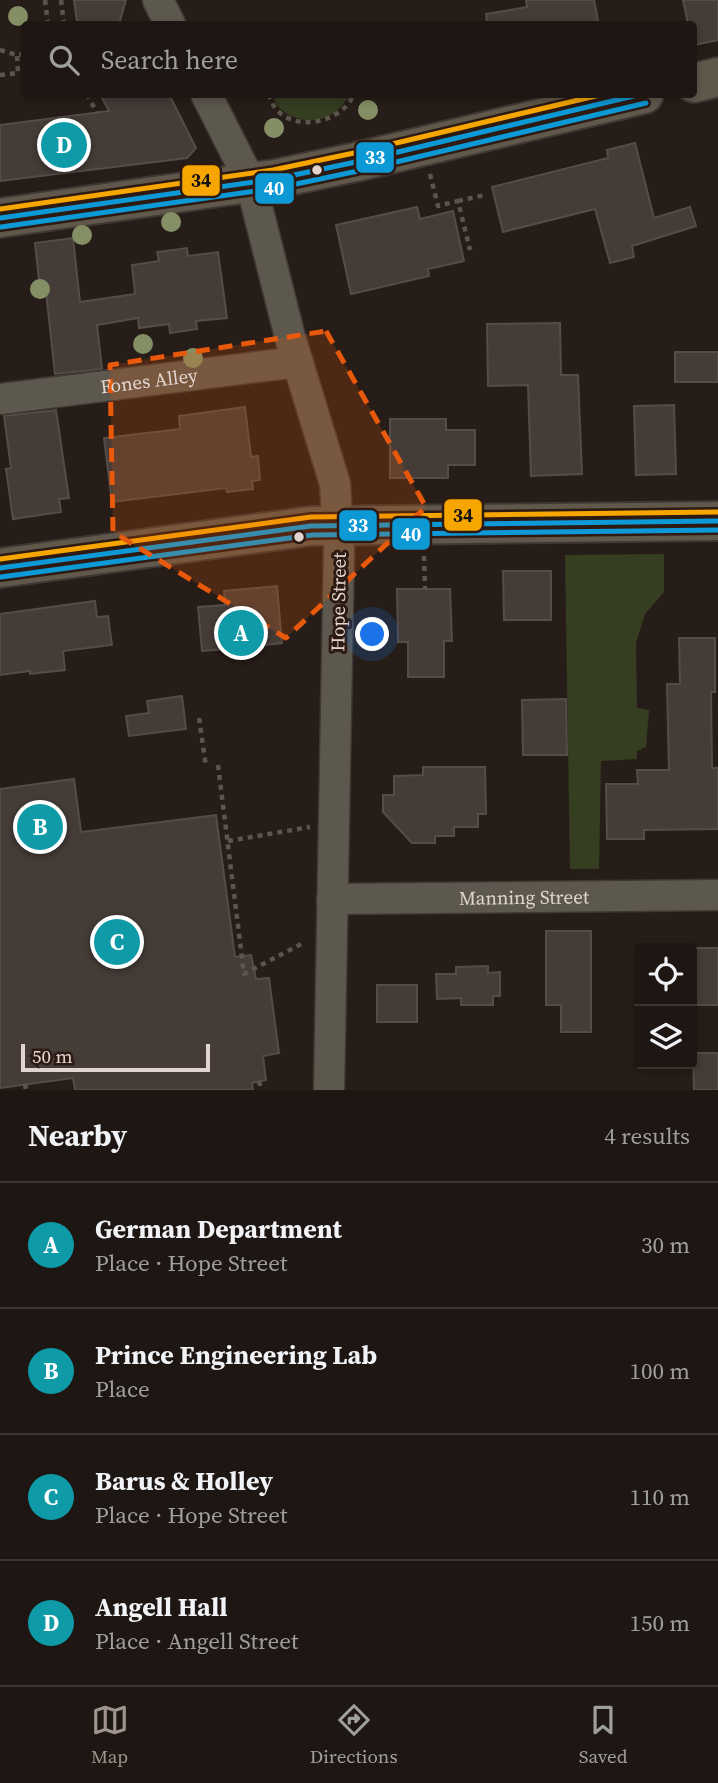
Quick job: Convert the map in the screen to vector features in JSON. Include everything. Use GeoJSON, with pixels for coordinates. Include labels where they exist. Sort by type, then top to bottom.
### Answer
{"type":"FeatureCollection","features":[{"type":"Feature","properties":{"kind":"main road"},"geometry":{"type":"LineString","coordinates":[[697,82],[718,77]]}},
{"type":"Feature","properties":{"kind":"main road"},"geometry":{"type":"LineString","coordinates":[[0,218],[251,183],[356,162],[627,98]]}},
{"type":"Feature","properties":{"kind":"main road"},"geometry":{"type":"LineString","coordinates":[[0,568],[311,526],[718,521]]}},
{"type":"Feature","properties":{"kind":"street"},"geometry":{"type":"LineString","coordinates":[[158,0],[168,21]]}},
{"type":"Feature","properties":{"kind":"street","name":"Hope Street"},"geometry":{"type":"LineString","coordinates":[[208,98],[251,183],[298,362],[335,484],[338,526],[329,1090]]}},
{"type":"Feature","properties":{"kind":"street","name":"Fones Alley"},"geometry":{"type":"LineString","coordinates":[[0,399],[298,362]]}},
{"type":"Feature","properties":{"kind":"street","name":"Manning Street"},"geometry":{"type":"LineString","coordinates":[[332,899],[718,895]]}},
{"type":"Feature","properties":{"kind":"path"},"geometry":{"type":"LineString","coordinates":[[45,0],[48,21]]}},
{"type":"Feature","properties":{"kind":"path"},"geometry":{"type":"LineString","coordinates":[[61,0],[64,21]]}},
{"type":"Feature","properties":{"kind":"path"},"geometry":{"type":"LineString","coordinates":[[0,50],[21,54]]}},
{"type":"Feature","properties":{"kind":"path"},"geometry":{"type":"LineString","coordinates":[[0,75],[19,73],[17,55]]}},
{"type":"Feature","properties":{"kind":"path"},"geometry":{"type":"LineString","coordinates":[[89,98],[97,113]]}},
{"type":"Feature","properties":{"kind":"path"},"geometry":{"type":"LineString","coordinates":[[271,98],[281,114],[312,123],[339,114],[352,98]]}},
{"type":"Feature","properties":{"kind":"path"},"geometry":{"type":"LineString","coordinates":[[428,166],[438,206],[485,195]]}},
{"type":"Feature","properties":{"kind":"path"},"geometry":{"type":"LineString","coordinates":[[458,201],[470,250]]}},
{"type":"Feature","properties":{"kind":"path"},"geometry":{"type":"LineString","coordinates":[[424,548],[425,589]]}},
{"type":"Feature","properties":{"kind":"path"},"geometry":{"type":"LineString","coordinates":[[199,718],[205,767]]}},
{"type":"Feature","properties":{"kind":"path"},"geometry":{"type":"LineString","coordinates":[[218,765],[244,974],[307,940]]}},
{"type":"Feature","properties":{"kind":"path"},"geometry":{"type":"LineString","coordinates":[[228,841],[310,827]]}},
{"type":"Feature","properties":{"kind":"path"},"geometry":{"type":"LineString","coordinates":[[259,1081],[261,1090]]}},
{"type":"Feature","properties":{"kind":"highlighted area"},"geometry":{"type":"Polygon","coordinates":[[[326,331],[426,507],[286,638],[113,532],[110,365],[326,331]]]}},
{"type":"Feature","properties":{"kind":"green space"},"geometry":{"type":"Polygon","coordinates":[[[274,98],[347,98],[331,114],[316,120],[291,116],[277,105],[274,98]]]}},
{"type":"Feature","properties":{"kind":"green space"},"geometry":{"type":"Polygon","coordinates":[[[664,554],[664,592],[645,614],[636,643],[637,708],[649,710],[646,747],[637,751],[637,759],[601,761],[599,869],[570,869],[565,555],[664,554]]]}},
{"type":"Feature","properties":{"kind":"building"},"geometry":{"type":"Polygon","coordinates":[[[74,0],[126,0],[120,21],[77,21],[74,0]]]}},
{"type":"Feature","properties":{"kind":"building"},"geometry":{"type":"Polygon","coordinates":[[[526,0],[594,0],[598,21],[487,21],[486,14],[527,7],[526,0]]]}},
{"type":"Feature","properties":{"kind":"building"},"geometry":{"type":"Polygon","coordinates":[[[683,0],[718,0],[718,40],[697,44],[697,21],[687,21],[683,0]]]}},
{"type":"Feature","properties":{"kind":"building"},"geometry":{"type":"Polygon","coordinates":[[[102,98],[171,98],[196,148],[187,158],[0,181],[0,125],[109,111],[102,98]]]}},
{"type":"Feature","properties":{"kind":"building"},"geometry":{"type":"Polygon","coordinates":[[[635,143],[654,218],[690,207],[696,226],[632,246],[634,257],[610,263],[595,209],[503,232],[492,187],[608,158],[607,150],[635,143]]]}},
{"type":"Feature","properties":{"kind":"building"},"geometry":{"type":"Polygon","coordinates":[[[417,207],[420,219],[453,211],[464,261],[428,269],[429,276],[351,294],[336,225],[417,207]]]}},
{"type":"Feature","properties":{"kind":"building"},"geometry":{"type":"Polygon","coordinates":[[[73,238],[80,302],[135,294],[132,265],[159,261],[157,252],[187,248],[188,256],[218,252],[227,318],[196,321],[197,329],[170,333],[169,324],[139,328],[138,318],[97,325],[102,369],[55,374],[45,283],[39,280],[35,243],[73,238]]]}},
{"type":"Feature","properties":{"kind":"building"},"geometry":{"type":"Polygon","coordinates":[[[560,323],[561,375],[578,375],[582,474],[531,476],[528,385],[488,386],[487,324],[560,323]]]}},
{"type":"Feature","properties":{"kind":"building"},"geometry":{"type":"Polygon","coordinates":[[[675,352],[718,352],[718,382],[675,382],[675,352]]]}},
{"type":"Feature","properties":{"kind":"building"},"geometry":{"type":"Polygon","coordinates":[[[674,405],[676,474],[636,475],[634,406],[674,405]]]}},
{"type":"Feature","properties":{"kind":"building"},"geometry":{"type":"Polygon","coordinates":[[[245,407],[251,457],[258,456],[260,480],[252,481],[253,489],[227,492],[226,488],[112,502],[104,438],[180,429],[179,416],[245,407]]]}},
{"type":"Feature","properties":{"kind":"building"},"geometry":{"type":"Polygon","coordinates":[[[56,410],[69,498],[59,499],[61,512],[13,519],[6,469],[11,468],[4,416],[56,410]]]}},
{"type":"Feature","properties":{"kind":"building"},"geometry":{"type":"Polygon","coordinates":[[[390,419],[446,419],[446,430],[475,430],[475,465],[448,465],[448,478],[390,478],[390,419]]]}},
{"type":"Feature","properties":{"kind":"building"},"geometry":{"type":"Polygon","coordinates":[[[503,571],[551,571],[551,620],[504,620],[503,571]]]}},
{"type":"Feature","properties":{"kind":"building"},"geometry":{"type":"Polygon","coordinates":[[[277,586],[282,643],[256,646],[248,656],[241,658],[229,649],[202,651],[198,607],[225,605],[224,591],[277,586]]]}},
{"type":"Feature","properties":{"kind":"building"},"geometry":{"type":"Polygon","coordinates":[[[397,589],[450,589],[452,641],[444,641],[444,677],[408,677],[408,642],[398,642],[397,589]]]}},
{"type":"Feature","properties":{"kind":"building"},"geometry":{"type":"Polygon","coordinates":[[[95,601],[97,617],[108,616],[112,645],[63,651],[65,670],[0,675],[0,614],[95,601]]]}},
{"type":"Feature","properties":{"kind":"building"},"geometry":{"type":"Polygon","coordinates":[[[679,638],[715,638],[715,692],[711,692],[712,768],[718,768],[718,829],[644,830],[644,839],[607,839],[606,784],[638,784],[637,770],[669,770],[667,684],[680,684],[679,638]]]}},
{"type":"Feature","properties":{"kind":"building"},"geometry":{"type":"Polygon","coordinates":[[[182,696],[186,729],[129,736],[126,716],[149,713],[147,701],[182,696]]]}},
{"type":"Feature","properties":{"kind":"building"},"geometry":{"type":"Polygon","coordinates":[[[566,699],[567,755],[523,755],[522,700],[566,699]]]}},
{"type":"Feature","properties":{"kind":"building"},"geometry":{"type":"Polygon","coordinates":[[[423,767],[485,767],[486,814],[478,814],[478,827],[454,827],[454,836],[435,836],[435,843],[412,843],[383,812],[383,795],[394,795],[394,776],[423,775],[423,767]]]}},
{"type":"Feature","properties":{"kind":"building"},"geometry":{"type":"Polygon","coordinates":[[[74,779],[81,832],[216,815],[235,957],[251,955],[256,979],[269,978],[279,1053],[263,1056],[266,1080],[252,1083],[253,1090],[75,1090],[73,1078],[0,1088],[0,789],[74,779]]]}},
{"type":"Feature","properties":{"kind":"building"},"geometry":{"type":"Polygon","coordinates":[[[546,931],[591,931],[591,1032],[561,1032],[561,1005],[546,1005],[546,931]]]}},
{"type":"Feature","properties":{"kind":"building"},"geometry":{"type":"Polygon","coordinates":[[[697,948],[718,948],[718,1005],[697,1005],[697,948]]]}},
{"type":"Feature","properties":{"kind":"building"},"geometry":{"type":"Polygon","coordinates":[[[488,966],[488,973],[500,972],[500,996],[493,996],[493,1005],[461,1005],[461,998],[437,999],[436,974],[456,974],[456,967],[488,966]]]}},
{"type":"Feature","properties":{"kind":"building"},"geometry":{"type":"Polygon","coordinates":[[[377,985],[417,985],[417,1022],[377,1022],[377,985]]]}},
{"type":"Feature","properties":{"kind":"building"},"geometry":{"type":"Polygon","coordinates":[[[697,1053],[718,1053],[718,1090],[694,1090],[693,1069],[697,1069],[697,1053]]]}},
{"type":"Feature","properties":{"kind":"transit line","name":"34"},"geometry":{"type":"LineString","coordinates":[[0,209],[273,170],[587,98]]}},
{"type":"Feature","properties":{"kind":"transit line","name":"33"},"geometry":{"type":"LineString","coordinates":[[0,218],[275,179],[625,98]]}},
{"type":"Feature","properties":{"kind":"transit line","name":"40"},"geometry":{"type":"LineString","coordinates":[[1,227],[277,188],[646,103]]}},
{"type":"Feature","properties":{"kind":"transit line","name":"34"},"geometry":{"type":"LineString","coordinates":[[0,559],[311,517],[718,512]]}},
{"type":"Feature","properties":{"kind":"transit line","name":"33"},"geometry":{"type":"LineString","coordinates":[[0,568],[311,526],[718,521]]}},
{"type":"Feature","properties":{"kind":"transit line","name":"40"},"geometry":{"type":"LineString","coordinates":[[1,577],[312,535],[718,530]]}},
{"type":"Feature","properties":{"kind":"place","name":"Angell Hall"},"geometry":{"type":"Point","coordinates":[64,145]}},
{"type":"Feature","properties":{"kind":"place","name":"German Department"},"geometry":{"type":"Point","coordinates":[241,633]}},
{"type":"Feature","properties":{"kind":"place","name":"Prince Engineering Lab"},"geometry":{"type":"Point","coordinates":[40,827]}},
{"type":"Feature","properties":{"kind":"place","name":"Barus & Holley"},"geometry":{"type":"Point","coordinates":[117,942]}}]}
